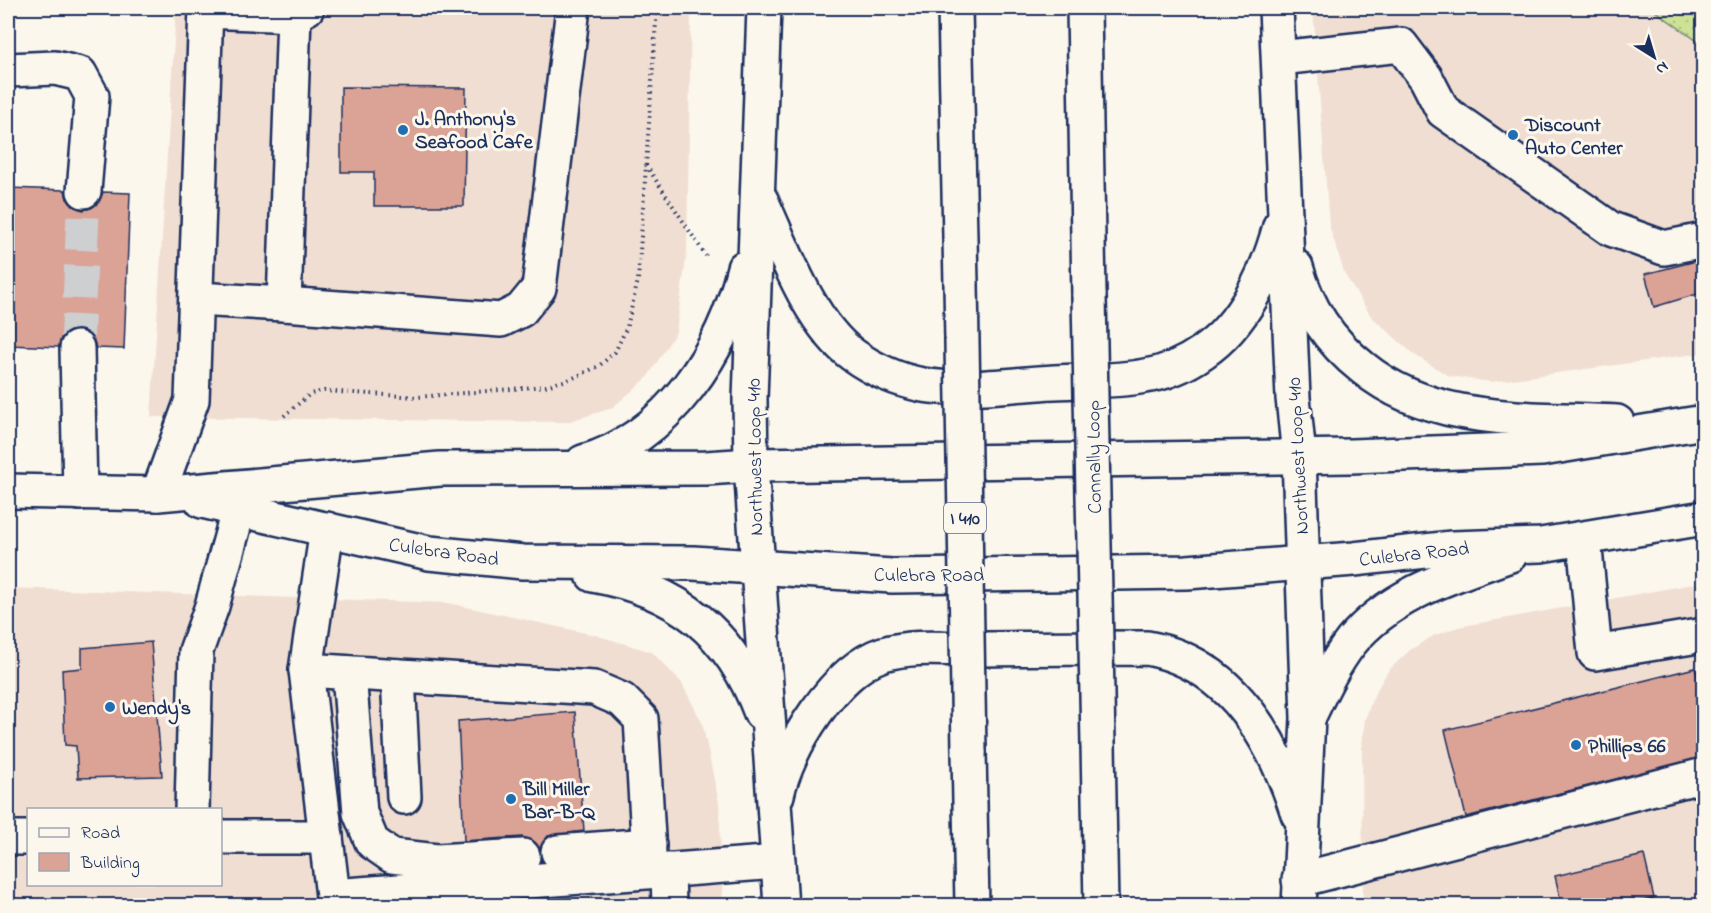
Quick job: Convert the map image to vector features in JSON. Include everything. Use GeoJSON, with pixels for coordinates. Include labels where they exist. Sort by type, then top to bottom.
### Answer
{"type":"FeatureCollection","features":[{"type":"Feature","properties":{"kind":"main road"},"geometry":{"type":"LineString","coordinates":[[196,298],[501,320],[521,310],[539,288],[573,8]]}},
{"type":"Feature","properties":{"kind":"main road","name":"Northwest Loop 410"},"geometry":{"type":"LineString","coordinates":[[764,8],[751,465],[768,744],[776,803],[781,906]]}},
{"type":"Feature","properties":{"kind":"main road","name":"I 410"},"geometry":{"type":"LineString","coordinates":[[955,8],[972,906]]}},
{"type":"Feature","properties":{"kind":"main road","name":"Connally Loop"},"geometry":{"type":"LineString","coordinates":[[1084,8],[1101,906]]}},
{"type":"Feature","properties":{"kind":"main road","name":"Northwest Loop 410"},"geometry":{"type":"LineString","coordinates":[[1276,8],[1293,398],[1299,456],[1308,718],[1299,893]]}},
{"type":"Feature","properties":{"kind":"main road"},"geometry":{"type":"LineString","coordinates":[[158,494],[192,400],[206,9],[301,11],[284,304]]}},
{"type":"Feature","properties":{"kind":"main road"},"geometry":{"type":"LineString","coordinates":[[1279,58],[1401,45],[1426,78],[1443,111],[1611,229],[1664,248],[1704,240]]}},
{"type":"Feature","properties":{"kind":"main road"},"geometry":{"type":"LineString","coordinates":[[8,70],[55,68],[80,74],[92,96],[84,191]]}},
{"type":"Feature","properties":{"kind":"main road"},"geometry":{"type":"LineString","coordinates":[[757,192],[791,266],[818,315],[850,353],[880,372],[903,381],[952,387],[1143,377],[1184,363],[1219,339],[1247,303],[1270,257],[1285,207]]}},
{"type":"Feature","properties":{"kind":"main road"},"geometry":{"type":"LineString","coordinates":[[563,467],[603,456],[640,435],[671,407],[699,372],[712,351],[741,278],[757,192]]}},
{"type":"Feature","properties":{"kind":"main road"},"geometry":{"type":"LineString","coordinates":[[1285,207],[1289,240],[1300,282],[1323,328],[1348,357],[1373,378],[1402,394],[1444,409],[1481,415],[1690,424]]}},
{"type":"Feature","properties":{"kind":"main road"},"geometry":{"type":"LineString","coordinates":[[78,348],[80,493]]}},
{"type":"Feature","properties":{"kind":"main road","name":"Culebra Road"},"geometry":{"type":"LineString","coordinates":[[8,491],[158,494],[440,469],[706,468],[751,465],[1299,456],[1542,449],[1690,424]]}},
{"type":"Feature","properties":{"kind":"main road","name":"Culebra Road"},"geometry":{"type":"LineString","coordinates":[[158,494],[239,508],[429,553],[524,562],[693,562],[892,576],[1187,572],[1452,548],[1540,545],[1704,518]]}},
{"type":"Feature","properties":{"kind":"main road"},"geometry":{"type":"LineString","coordinates":[[192,808],[196,651],[212,606],[239,508]]}},
{"type":"Feature","properties":{"kind":"main road"},"geometry":{"type":"LineString","coordinates":[[327,529],[306,670],[334,901],[656,862]]}},
{"type":"Feature","properties":{"kind":"main road"},"geometry":{"type":"LineString","coordinates":[[1584,539],[1595,653],[1704,635]]}},
{"type":"Feature","properties":{"kind":"main road"},"geometry":{"type":"LineString","coordinates":[[1308,718],[1353,640],[1390,606],[1439,581],[1540,545]]}},
{"type":"Feature","properties":{"kind":"main road"},"geometry":{"type":"LineString","coordinates":[[524,562],[603,576],[640,587],[690,612],[719,638],[747,681],[763,719],[768,744]]}},
{"type":"Feature","properties":{"kind":"main road"},"geometry":{"type":"LineString","coordinates":[[776,803],[781,778],[827,697],[865,662],[884,654],[914,649],[1147,648],[1165,651],[1195,664],[1224,684],[1236,697],[1272,750],[1302,827]]}},
{"type":"Feature","properties":{"kind":"main road"},"geometry":{"type":"LineString","coordinates":[[306,670],[594,688],[622,700],[641,719],[656,862],[669,906]]}},
{"type":"Feature","properties":{"kind":"main road"},"geometry":{"type":"LineString","coordinates":[[349,673],[360,813],[372,842],[392,856],[438,861],[523,856]]}},
{"type":"Feature","properties":{"kind":"main road"},"geometry":{"type":"LineString","coordinates":[[398,676],[404,796]]}},
{"type":"Feature","properties":{"kind":"main road"},"geometry":{"type":"LineString","coordinates":[[1299,893],[1704,775]]}},
{"type":"Feature","properties":{"kind":"main road"},"geometry":{"type":"LineString","coordinates":[[222,837],[326,837]]}},
{"type":"Feature","properties":{"kind":"main road"},"geometry":{"type":"LineString","coordinates":[[8,838],[27,838]]}},
{"type":"Feature","properties":{"kind":"main road"},"geometry":{"type":"LineString","coordinates":[[558,852],[656,862],[778,862]]}},
{"type":"Feature","properties":{"kind":"path"},"geometry":{"type":"LineString","coordinates":[[645,164],[706,257]]}},
{"type":"Feature","properties":{"kind":"shaded area"},"geometry":{"type":"Polygon","coordinates":[[[176,8],[691,8],[687,251],[676,332],[647,378],[612,408],[567,422],[151,417],[176,8]]]}},
{"type":"Feature","properties":{"kind":"shaded area","name":"Discount Auto Center"},"geometry":{"type":"Polygon","coordinates":[[[1313,8],[1651,8],[1703,45],[1703,353],[1491,382],[1449,376],[1413,354],[1371,316],[1345,275],[1329,225],[1313,8]]]}},
{"type":"Feature","properties":{"kind":"shaded area"},"geometry":{"type":"Polygon","coordinates":[[[1703,582],[1703,905],[1363,906],[1362,745],[1365,719],[1375,693],[1388,671],[1410,650],[1433,636],[1458,627],[1703,582]]]}},
{"type":"Feature","properties":{"kind":"shaded area"},"geometry":{"type":"Polygon","coordinates":[[[8,588],[448,603],[595,635],[652,652],[681,682],[702,722],[719,803],[723,905],[8,906],[8,588]]]}},
{"type":"Feature","properties":{"kind":"green space"},"geometry":{"type":"Polygon","coordinates":[[[1651,8],[1703,8],[1703,45],[1651,8]]]}},
{"type":"Feature","properties":{"kind":"building","name":"J. Anthony's Seafood Cafe"},"geometry":{"type":"Polygon","coordinates":[[[341,87],[466,88],[464,206],[374,206],[374,172],[341,172],[341,87]]]}},
{"type":"Feature","properties":{"kind":"building"},"geometry":{"type":"Polygon","coordinates":[[[8,188],[65,190],[67,199],[73,206],[83,210],[99,202],[103,192],[130,193],[124,349],[96,348],[93,338],[87,332],[77,329],[67,332],[61,338],[59,347],[8,345],[8,188]]]}},
{"type":"Feature","properties":{"kind":"building"},"geometry":{"type":"Polygon","coordinates":[[[1704,259],[1704,292],[1654,307],[1645,274],[1704,259]]]}},
{"type":"Feature","properties":{"kind":"building","name":"Wendy's"},"geometry":{"type":"Polygon","coordinates":[[[151,642],[162,776],[78,778],[76,746],[65,745],[62,670],[82,668],[82,648],[151,642]]]}},
{"type":"Feature","properties":{"kind":"building","name":"Phillips 66"},"geometry":{"type":"Polygon","coordinates":[[[1695,668],[1704,702],[1704,757],[1466,817],[1445,730],[1695,668]]]}},
{"type":"Feature","properties":{"kind":"building","name":"Bill Miller Bar-B-Q"},"geometry":{"type":"Polygon","coordinates":[[[575,712],[584,831],[548,836],[540,849],[532,840],[522,837],[464,841],[458,721],[575,712]]]}},
{"type":"Feature","properties":{"kind":"building"},"geometry":{"type":"Polygon","coordinates":[[[1644,855],[1654,898],[1622,906],[1562,906],[1555,876],[1644,855]]]}},
{"type":"Feature","properties":{"kind":"tunnel"},"geometry":{"type":"LineString","coordinates":[[77,348],[84,191]]}},
{"type":"Feature","properties":{"kind":"place","name":"J. Anthony's Seafood Cafe"},"geometry":{"type":"Point","coordinates":[403,130]}},
{"type":"Feature","properties":{"kind":"place","name":"Discount Auto Center"},"geometry":{"type":"Point","coordinates":[1513,135]}},
{"type":"Feature","properties":{"kind":"place","name":"Wendy's"},"geometry":{"type":"Point","coordinates":[110,707]}},
{"type":"Feature","properties":{"kind":"place","name":"Phillips 66"},"geometry":{"type":"Point","coordinates":[1576,745]}},
{"type":"Feature","properties":{"kind":"place","name":"Bill Miller Bar-B-Q"},"geometry":{"type":"Point","coordinates":[511,799]}}]}
